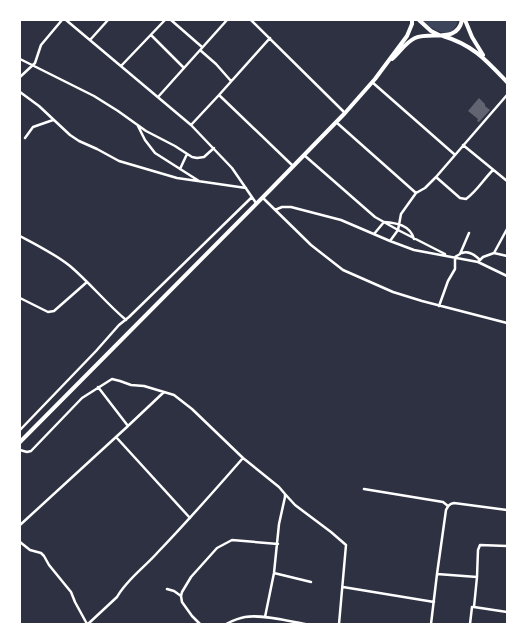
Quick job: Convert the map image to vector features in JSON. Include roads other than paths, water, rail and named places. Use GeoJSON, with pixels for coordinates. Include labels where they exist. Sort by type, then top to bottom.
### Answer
{"type":"FeatureCollection","features":[{"type":"Feature","properties":{"kind":"highway"},"geometry":{"type":"LineString","coordinates":[[20,442],[345,113],[372,82],[407,36],[412,20]]}},
{"type":"Feature","properties":{"kind":"highway"},"geometry":{"type":"LineString","coordinates":[[419,20],[431,31],[440,36],[463,43],[486,59]]}},
{"type":"Feature","properties":{"kind":"highway"},"geometry":{"type":"LineString","coordinates":[[383,68],[412,40],[419,37],[448,35],[455,32],[461,26],[463,20]]}},
{"type":"Feature","properties":{"kind":"highway"},"geometry":{"type":"LineString","coordinates":[[463,20],[486,59],[507,82]]}},
{"type":"Feature","properties":{"kind":"street"},"geometry":{"type":"LineString","coordinates":[[20,77],[33,65],[41,45],[62,20]]}},
{"type":"Feature","properties":{"kind":"street"},"geometry":{"type":"LineString","coordinates":[[66,20],[191,125],[232,168],[256,203]]}},
{"type":"Feature","properties":{"kind":"street"},"geometry":{"type":"LineString","coordinates":[[90,40],[108,20]]}},
{"type":"Feature","properties":{"kind":"street"},"geometry":{"type":"LineString","coordinates":[[121,66],[165,20]]}},
{"type":"Feature","properties":{"kind":"street"},"geometry":{"type":"LineString","coordinates":[[171,20],[201,48],[231,81]]}},
{"type":"Feature","properties":{"kind":"street"},"geometry":{"type":"LineString","coordinates":[[158,97],[227,20]]}},
{"type":"Feature","properties":{"kind":"street"},"geometry":{"type":"LineString","coordinates":[[251,20],[345,113]]}},
{"type":"Feature","properties":{"kind":"street"},"geometry":{"type":"LineString","coordinates":[[151,35],[184,68]]}},
{"type":"Feature","properties":{"kind":"street"},"geometry":{"type":"LineString","coordinates":[[191,125],[270,38]]}},
{"type":"Feature","properties":{"kind":"street"},"geometry":{"type":"LineString","coordinates":[[20,59],[94,96],[152,135],[192,157],[204,156],[214,148]]}},
{"type":"Feature","properties":{"kind":"street"},"geometry":{"type":"LineString","coordinates":[[372,82],[454,154]]}},
{"type":"Feature","properties":{"kind":"street"},"geometry":{"type":"LineString","coordinates":[[20,92],[39,106],[79,142],[97,149],[119,162],[177,178],[246,188]]}},
{"type":"Feature","properties":{"kind":"street"},"geometry":{"type":"LineString","coordinates":[[220,95],[293,166]]}},
{"type":"Feature","properties":{"kind":"street"},"geometry":{"type":"LineString","coordinates":[[390,242],[398,230],[401,214],[416,193],[425,188],[507,95]]}},
{"type":"Feature","properties":{"kind":"street"},"geometry":{"type":"LineString","coordinates":[[25,138],[33,127],[53,120]]}},
{"type":"Feature","properties":{"kind":"street"},"geometry":{"type":"LineString","coordinates":[[336,122],[416,193]]}},
{"type":"Feature","properties":{"kind":"street"},"geometry":{"type":"LineString","coordinates":[[137,124],[145,140],[155,153],[200,182]]}},
{"type":"Feature","properties":{"kind":"street"},"geometry":{"type":"LineString","coordinates":[[462,145],[507,181]]}},
{"type":"Feature","properties":{"kind":"street"},"geometry":{"type":"LineString","coordinates":[[180,169],[187,154]]}},
{"type":"Feature","properties":{"kind":"street"},"geometry":{"type":"LineString","coordinates":[[304,155],[375,217],[449,256]]}},
{"type":"Feature","properties":{"kind":"street"},"geometry":{"type":"LineString","coordinates":[[436,176],[460,198],[466,199],[474,193],[493,170]]}},
{"type":"Feature","properties":{"kind":"street"},"geometry":{"type":"LineString","coordinates":[[20,430],[126,320],[252,197]]}},
{"type":"Feature","properties":{"kind":"street"},"geometry":{"type":"LineString","coordinates":[[262,198],[311,245],[342,270],[393,292],[507,323]]}},
{"type":"Feature","properties":{"kind":"street"},"geometry":{"type":"LineString","coordinates":[[276,210],[282,207],[291,207],[341,220],[390,242],[414,250],[479,261],[507,276]]}},
{"type":"Feature","properties":{"kind":"street"},"geometry":{"type":"LineString","coordinates":[[384,222],[399,224],[408,229],[414,239]]}},
{"type":"Feature","properties":{"kind":"street"},"geometry":{"type":"LineString","coordinates":[[374,234],[384,222]]}},
{"type":"Feature","properties":{"kind":"street"},"geometry":{"type":"LineString","coordinates":[[494,253],[507,229]]}},
{"type":"Feature","properties":{"kind":"street"},"geometry":{"type":"LineString","coordinates":[[460,254],[469,233]]}},
{"type":"Feature","properties":{"kind":"street"},"geometry":{"type":"LineString","coordinates":[[20,236],[68,265],[126,320]]}},
{"type":"Feature","properties":{"kind":"street"},"geometry":{"type":"LineString","coordinates":[[455,257],[465,252],[472,253],[479,261]]}},
{"type":"Feature","properties":{"kind":"street"},"geometry":{"type":"LineString","coordinates":[[479,261],[494,253],[507,256]]}},
{"type":"Feature","properties":{"kind":"street"},"geometry":{"type":"LineString","coordinates":[[439,306],[448,281],[455,269],[455,257]]}},
{"type":"Feature","properties":{"kind":"street"},"geometry":{"type":"LineString","coordinates":[[20,298],[48,312],[54,311],[87,282]]}},
{"type":"Feature","properties":{"kind":"street"},"geometry":{"type":"LineString","coordinates":[[20,450],[31,451],[82,398],[112,379],[174,395],[218,433],[243,458],[279,487],[295,505],[346,545],[339,624]]}},
{"type":"Feature","properties":{"kind":"street"},"geometry":{"type":"LineString","coordinates":[[98,387],[128,426]]}},
{"type":"Feature","properties":{"kind":"street"},"geometry":{"type":"LineString","coordinates":[[20,525],[164,392]]}},
{"type":"Feature","properties":{"kind":"street"},"geometry":{"type":"LineString","coordinates":[[116,437],[190,518]]}},
{"type":"Feature","properties":{"kind":"street"},"geometry":{"type":"LineString","coordinates":[[20,542],[30,550],[41,553],[44,556],[71,592],[87,624],[153,558],[243,458]]}},
{"type":"Feature","properties":{"kind":"street"},"geometry":{"type":"LineString","coordinates":[[364,489],[443,502],[448,506]]}},
{"type":"Feature","properties":{"kind":"street"},"geometry":{"type":"LineString","coordinates":[[265,618],[274,573],[279,524],[285,494]]}},
{"type":"Feature","properties":{"kind":"street"},"geometry":{"type":"LineString","coordinates":[[431,624],[436,574],[448,506],[454,503],[507,510]]}},
{"type":"Feature","properties":{"kind":"street"},"geometry":{"type":"LineString","coordinates":[[200,624],[185,608],[181,596],[191,578],[217,548],[232,540],[278,544]]}},
{"type":"Feature","properties":{"kind":"street"},"geometry":{"type":"LineString","coordinates":[[470,624],[472,607],[474,607],[478,550],[480,545],[507,546]]}},
{"type":"Feature","properties":{"kind":"street"},"geometry":{"type":"LineString","coordinates":[[274,573],[311,582]]}},
{"type":"Feature","properties":{"kind":"street"},"geometry":{"type":"LineString","coordinates":[[436,574],[477,577]]}},
{"type":"Feature","properties":{"kind":"street"},"geometry":{"type":"LineString","coordinates":[[342,587],[434,602]]}},
{"type":"Feature","properties":{"kind":"street"},"geometry":{"type":"LineString","coordinates":[[167,589],[181,596]]}},
{"type":"Feature","properties":{"kind":"street"},"geometry":{"type":"LineString","coordinates":[[474,607],[507,612]]}},
{"type":"Feature","properties":{"kind":"street"},"geometry":{"type":"LineString","coordinates":[[226,624],[244,617],[305,624]]}}]}
